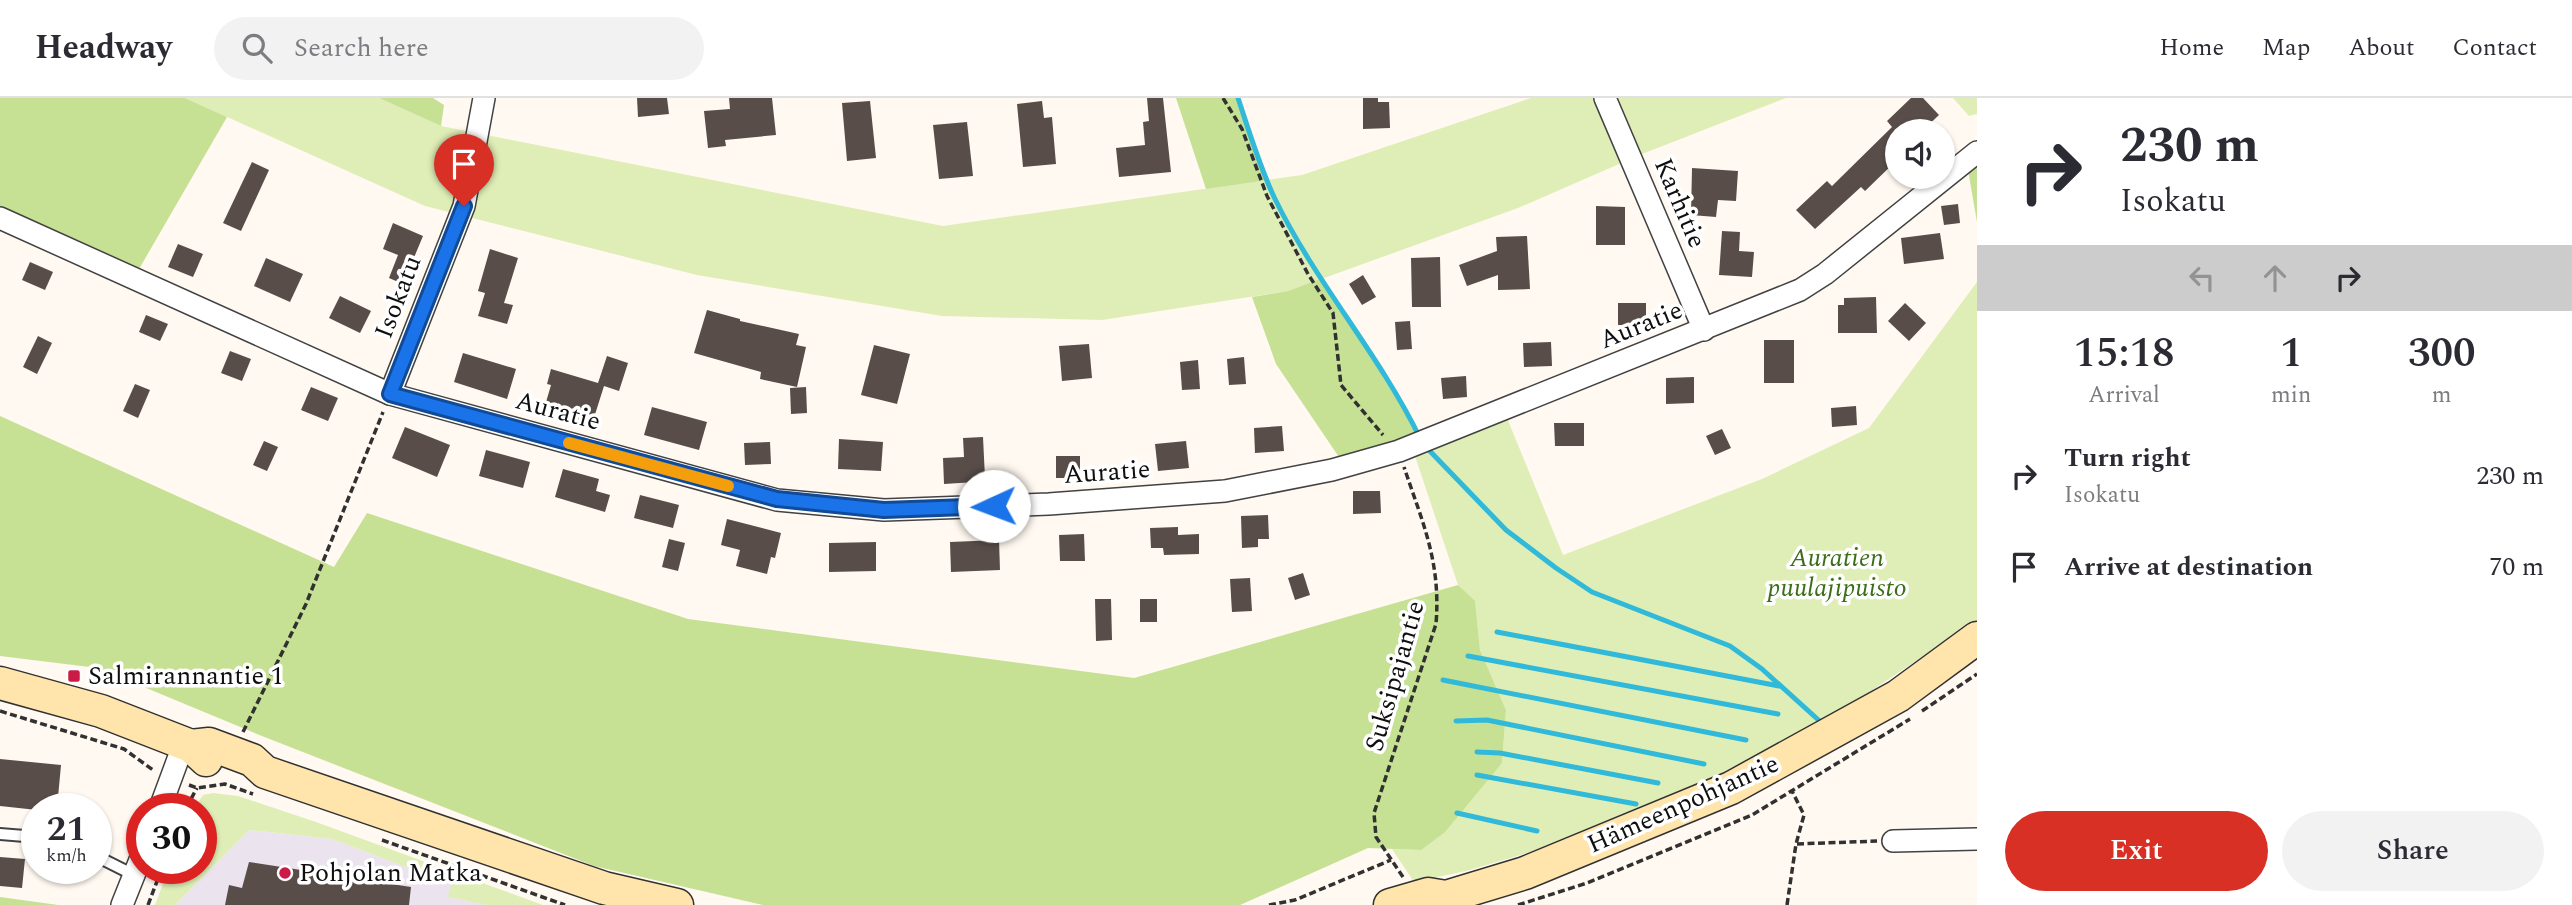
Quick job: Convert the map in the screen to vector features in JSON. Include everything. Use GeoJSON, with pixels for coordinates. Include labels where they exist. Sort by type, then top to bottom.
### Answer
{"type":"FeatureCollection","features":[{"type":"Feature","properties":{"kind":"main road","name":"Hämeenpohjantie"},"geometry":{"type":"LineString","coordinates":[[1421,901],[1525,873],[1731,788],[1898,696],[1977,638]]}},
{"type":"Feature","properties":{"kind":"main road"},"geometry":{"type":"LineString","coordinates":[[0,683],[101,711],[187,745],[209,744],[230,769],[252,760],[265,785],[604,888],[677,905]]}},
{"type":"Feature","properties":{"kind":"street","name":"Isokatu"},"geometry":{"type":"LineString","coordinates":[[390,394],[464,206],[484,98]]}},
{"type":"Feature","properties":{"kind":"street","name":"Karhitie"},"geometry":{"type":"LineString","coordinates":[[1605,98],[1704,330]]}},
{"type":"Feature","properties":{"kind":"street","name":"Auratie"},"geometry":{"type":"LineString","coordinates":[[0,218],[390,394],[777,499],[884,510],[1049,504],[1225,491],[1332,470],[1399,451],[1800,290],[1825,274],[1977,152]]}},
{"type":"Feature","properties":{"kind":"street"},"geometry":{"type":"LineString","coordinates":[[166,793],[187,745]]}},
{"type":"Feature","properties":{"kind":"street"},"geometry":{"type":"LineString","coordinates":[[1893,841],[1977,839]]}},
{"type":"Feature","properties":{"kind":"street"},"geometry":{"type":"LineString","coordinates":[[122,905],[130,884]]}},
{"type":"Feature","properties":{"kind":"lane"},"geometry":{"type":"LineString","coordinates":[[0,834],[21,836]]}},
{"type":"Feature","properties":{"kind":"path"},"geometry":{"type":"LineString","coordinates":[[1223,98],[1242,129],[1267,196],[1308,274],[1333,313],[1341,385],[1399,451]]}},
{"type":"Feature","properties":{"kind":"path"},"geometry":{"type":"LineString","coordinates":[[194,793],[197,788],[230,769],[306,604],[390,394]]}},
{"type":"Feature","properties":{"kind":"path","name":"Suksipajantie"},"geometry":{"type":"LineString","coordinates":[[1399,451],[1434,555],[1438,594],[1436,624],[1374,813],[1376,837],[1421,901]]}},
{"type":"Feature","properties":{"kind":"path"},"geometry":{"type":"LineString","coordinates":[[0,711],[124,749],[157,773],[197,788]]}},
{"type":"Feature","properties":{"kind":"path"},"geometry":{"type":"LineString","coordinates":[[230,769],[265,785]]}},
{"type":"Feature","properties":{"kind":"path"},"geometry":{"type":"LineString","coordinates":[[1787,905],[1796,844],[1804,815],[1792,791]]}},
{"type":"Feature","properties":{"kind":"path"},"geometry":{"type":"LineString","coordinates":[[382,840],[565,905]]}},
{"type":"Feature","properties":{"kind":"path"},"geometry":{"type":"LineString","coordinates":[[1796,844],[1893,841]]}},
{"type":"Feature","properties":{"kind":"path"},"geometry":{"type":"LineString","coordinates":[[1269,905],[1295,900],[1391,860]]}},
{"type":"Feature","properties":{"kind":"path"},"geometry":{"type":"LineString","coordinates":[[148,905],[156,884]]}},
{"type":"Feature","properties":{"kind":"shaded area"},"geometry":{"type":"Polygon","coordinates":[[[249,830],[332,839],[452,884],[449,897],[487,905],[175,905],[196,884],[217,884],[217,862],[249,830]]]}},
{"type":"Feature","properties":{"kind":"green space"},"geometry":{"type":"Polygon","coordinates":[[[0,98],[185,98],[227,117],[139,269],[0,210],[0,98]]]}},
{"type":"Feature","properties":{"kind":"green space"},"geometry":{"type":"Polygon","coordinates":[[[185,98],[379,98],[441,126],[943,226],[1302,175],[1531,98],[1786,98],[1642,154],[1518,208],[1288,291],[1102,320],[942,316],[697,275],[425,206],[185,98]]]}},
{"type":"Feature","properties":{"kind":"green space"},"geometry":{"type":"Polygon","coordinates":[[[379,98],[433,98],[444,105],[441,126],[379,98]]]}},
{"type":"Feature","properties":{"kind":"green space"},"geometry":{"type":"Polygon","coordinates":[[[1176,98],[1238,98],[1268,180],[1206,189],[1176,98]]]}},
{"type":"Feature","properties":{"kind":"green space"},"geometry":{"type":"Polygon","coordinates":[[[1953,98],[1977,98],[1977,114],[1969,116],[1953,98]]]}},
{"type":"Feature","properties":{"kind":"green space"},"geometry":{"type":"Polygon","coordinates":[[[1977,164],[1977,222],[1968,170],[1977,164]]]}},
{"type":"Feature","properties":{"kind":"green space"},"geometry":{"type":"Polygon","coordinates":[[[1323,278],[1398,395],[1417,433],[1345,466],[1276,364],[1252,297],[1288,291],[1323,278]]]}},
{"type":"Feature","properties":{"kind":"green space","name":"Auratien puulajipuisto"},"geometry":{"type":"Polygon","coordinates":[[[1977,282],[1977,620],[1826,721],[1683,796],[1524,854],[1466,871],[1414,882],[1392,849],[1421,850],[1502,763],[1506,710],[1480,650],[1475,602],[1458,585],[1414,453],[1507,418],[1563,555],[1762,479],[1869,428],[1977,282]]]}},
{"type":"Feature","properties":{"kind":"green space"},"geometry":{"type":"Polygon","coordinates":[[[0,416],[334,567],[367,513],[688,619],[1134,678],[1458,585],[1475,601],[1480,650],[1506,710],[1502,763],[1445,832],[1421,850],[1368,848],[1240,905],[763,905],[594,866],[262,736],[98,668],[0,656],[0,416]]]}},
{"type":"Feature","properties":{"kind":"green space"},"geometry":{"type":"Polygon","coordinates":[[[217,793],[238,796],[316,822],[543,905],[487,905],[448,897],[451,884],[332,839],[249,830],[217,862],[217,793]]]}},
{"type":"Feature","properties":{"kind":"green space"},"geometry":{"type":"Polygon","coordinates":[[[163,884],[196,884],[175,905],[155,905],[163,884]]]}},
{"type":"Feature","properties":{"kind":"green space"},"geometry":{"type":"Polygon","coordinates":[[[0,897],[58,905],[0,905],[0,897]]]}},
{"type":"Feature","properties":{"kind":"building"},"geometry":{"type":"Polygon","coordinates":[[[637,98],[667,98],[669,114],[638,117],[637,98]]]}},
{"type":"Feature","properties":{"kind":"building"},"geometry":{"type":"Polygon","coordinates":[[[729,98],[772,98],[776,135],[725,140],[726,146],[708,148],[704,111],[730,109],[729,98]]]}},
{"type":"Feature","properties":{"kind":"building"},"geometry":{"type":"Polygon","coordinates":[[[1147,98],[1163,98],[1171,172],[1119,177],[1116,148],[1145,145],[1143,122],[1149,121],[1147,98]]]}},
{"type":"Feature","properties":{"kind":"building"},"geometry":{"type":"Polygon","coordinates":[[[1363,98],[1378,98],[1378,102],[1389,102],[1390,128],[1363,129],[1363,98]]]}},
{"type":"Feature","properties":{"kind":"building"},"geometry":{"type":"Polygon","coordinates":[[[1911,98],[1923,98],[1939,115],[1935,119],[1889,119],[1911,98]]]}},
{"type":"Feature","properties":{"kind":"building"},"geometry":{"type":"Polygon","coordinates":[[[870,101],[876,158],[847,161],[842,103],[870,101]]]}},
{"type":"Feature","properties":{"kind":"building"},"geometry":{"type":"Polygon","coordinates":[[[1042,101],[1044,118],[1052,117],[1056,164],[1023,167],[1017,104],[1042,101]]]}},
{"type":"Feature","properties":{"kind":"building"},"geometry":{"type":"Polygon","coordinates":[[[967,122],[973,176],[939,179],[933,125],[967,122]]]}},
{"type":"Feature","properties":{"kind":"building"},"geometry":{"type":"Polygon","coordinates":[[[1885,134],[1885,172],[1865,191],[1861,187],[1815,229],[1796,210],[1827,181],[1832,186],[1885,134]]]}},
{"type":"Feature","properties":{"kind":"building"},"geometry":{"type":"Polygon","coordinates":[[[252,162],[269,170],[241,231],[223,223],[252,162]]]}},
{"type":"Feature","properties":{"kind":"building"},"geometry":{"type":"Polygon","coordinates":[[[1692,168],[1738,171],[1736,201],[1718,200],[1716,217],[1691,215],[1692,168]]]}},
{"type":"Feature","properties":{"kind":"building"},"geometry":{"type":"Polygon","coordinates":[[[1958,204],[1960,223],[1944,225],[1941,206],[1958,204]]]}},
{"type":"Feature","properties":{"kind":"building"},"geometry":{"type":"Polygon","coordinates":[[[1596,206],[1625,207],[1625,245],[1596,245],[1596,206]]]}},
{"type":"Feature","properties":{"kind":"building"},"geometry":{"type":"Polygon","coordinates":[[[393,223],[423,236],[403,284],[389,278],[398,255],[383,249],[393,223]]]}},
{"type":"Feature","properties":{"kind":"building"},"geometry":{"type":"Polygon","coordinates":[[[1722,231],[1740,232],[1739,251],[1754,252],[1752,277],[1719,275],[1722,231]]]}},
{"type":"Feature","properties":{"kind":"building"},"geometry":{"type":"Polygon","coordinates":[[[1940,233],[1944,259],[1904,264],[1901,238],[1940,233]]]}},
{"type":"Feature","properties":{"kind":"building"},"geometry":{"type":"Polygon","coordinates":[[[1527,236],[1530,289],[1498,290],[1498,275],[1467,286],[1459,265],[1497,251],[1496,237],[1527,236]]]}},
{"type":"Feature","properties":{"kind":"building"},"geometry":{"type":"Polygon","coordinates":[[[178,244],[203,254],[193,277],[168,267],[178,244]]]}},
{"type":"Feature","properties":{"kind":"building"},"geometry":{"type":"Polygon","coordinates":[[[490,249],[518,258],[504,303],[513,305],[507,324],[478,316],[485,293],[478,291],[490,249]]]}},
{"type":"Feature","properties":{"kind":"building"},"geometry":{"type":"Polygon","coordinates":[[[1440,257],[1441,307],[1412,307],[1411,258],[1440,257]]]}},
{"type":"Feature","properties":{"kind":"building"},"geometry":{"type":"Polygon","coordinates":[[[266,258],[303,274],[290,302],[254,286],[266,258]]]}},
{"type":"Feature","properties":{"kind":"building"},"geometry":{"type":"Polygon","coordinates":[[[30,262],[53,272],[45,290],[22,280],[30,262]]]}},
{"type":"Feature","properties":{"kind":"building"},"geometry":{"type":"Polygon","coordinates":[[[1363,275],[1376,297],[1362,305],[1349,284],[1363,275]]]}},
{"type":"Feature","properties":{"kind":"building"},"geometry":{"type":"Polygon","coordinates":[[[340,296],[371,311],[360,333],[329,318],[340,296]]]}},
{"type":"Feature","properties":{"kind":"building"},"geometry":{"type":"Polygon","coordinates":[[[1876,297],[1877,333],[1838,333],[1838,305],[1844,305],[1844,298],[1876,297]]]}},
{"type":"Feature","properties":{"kind":"building"},"geometry":{"type":"Polygon","coordinates":[[[1618,303],[1646,303],[1646,326],[1618,325],[1618,303]]]}},
{"type":"Feature","properties":{"kind":"building"},"geometry":{"type":"Polygon","coordinates":[[[1905,303],[1926,323],[1909,341],[1888,321],[1905,303]]]}},
{"type":"Feature","properties":{"kind":"building"},"geometry":{"type":"Polygon","coordinates":[[[707,310],[740,321],[799,334],[796,345],[806,347],[797,387],[760,379],[761,372],[694,353],[707,310]]]}},
{"type":"Feature","properties":{"kind":"building"},"geometry":{"type":"Polygon","coordinates":[[[146,315],[168,324],[160,341],[139,332],[146,315]]]}},
{"type":"Feature","properties":{"kind":"building"},"geometry":{"type":"Polygon","coordinates":[[[1410,321],[1412,349],[1397,350],[1395,322],[1410,321]]]}},
{"type":"Feature","properties":{"kind":"building"},"geometry":{"type":"Polygon","coordinates":[[[38,336],[52,343],[37,374],[23,367],[38,336]]]}},
{"type":"Feature","properties":{"kind":"building"},"geometry":{"type":"Polygon","coordinates":[[[1764,340],[1794,340],[1794,383],[1764,383],[1764,340]]]}},
{"type":"Feature","properties":{"kind":"building"},"geometry":{"type":"Polygon","coordinates":[[[1551,342],[1552,366],[1524,367],[1523,343],[1551,342]]]}},
{"type":"Feature","properties":{"kind":"building"},"geometry":{"type":"Polygon","coordinates":[[[1089,344],[1092,378],[1062,381],[1059,346],[1089,344]]]}},
{"type":"Feature","properties":{"kind":"building"},"geometry":{"type":"Polygon","coordinates":[[[874,345],[910,354],[897,404],[861,395],[874,345]]]}},
{"type":"Feature","properties":{"kind":"building"},"geometry":{"type":"Polygon","coordinates":[[[230,351],[251,359],[242,381],[221,373],[230,351]]]}},
{"type":"Feature","properties":{"kind":"building"},"geometry":{"type":"Polygon","coordinates":[[[463,353],[516,369],[507,399],[454,382],[463,353]]]}},
{"type":"Feature","properties":{"kind":"building"},"geometry":{"type":"Polygon","coordinates":[[[607,356],[628,363],[619,391],[604,386],[592,424],[544,409],[551,385],[547,384],[551,369],[598,383],[607,356]]]}},
{"type":"Feature","properties":{"kind":"building"},"geometry":{"type":"Polygon","coordinates":[[[1244,357],[1246,384],[1229,385],[1227,359],[1244,357]]]}},
{"type":"Feature","properties":{"kind":"building"},"geometry":{"type":"Polygon","coordinates":[[[1198,360],[1200,389],[1182,390],[1180,362],[1198,360]]]}},
{"type":"Feature","properties":{"kind":"building"},"geometry":{"type":"Polygon","coordinates":[[[1466,376],[1467,397],[1443,399],[1441,378],[1466,376]]]}},
{"type":"Feature","properties":{"kind":"building"},"geometry":{"type":"Polygon","coordinates":[[[1694,377],[1694,403],[1666,404],[1666,378],[1694,377]]]}},
{"type":"Feature","properties":{"kind":"building"},"geometry":{"type":"Polygon","coordinates":[[[135,384],[150,390],[138,418],[123,411],[135,384]]]}},
{"type":"Feature","properties":{"kind":"building"},"geometry":{"type":"Polygon","coordinates":[[[311,387],[338,398],[328,421],[301,410],[311,387]]]}},
{"type":"Feature","properties":{"kind":"building"},"geometry":{"type":"Polygon","coordinates":[[[806,387],[807,413],[791,414],[790,388],[806,387]]]}},
{"type":"Feature","properties":{"kind":"building"},"geometry":{"type":"Polygon","coordinates":[[[1856,406],[1857,425],[1832,427],[1831,408],[1856,406]]]}},
{"type":"Feature","properties":{"kind":"building"},"geometry":{"type":"Polygon","coordinates":[[[652,407],[707,422],[699,450],[644,435],[652,407]]]}},
{"type":"Feature","properties":{"kind":"building"},"geometry":{"type":"Polygon","coordinates":[[[1554,423],[1584,423],[1584,446],[1555,446],[1554,423]]]}},
{"type":"Feature","properties":{"kind":"building"},"geometry":{"type":"Polygon","coordinates":[[[1282,426],[1284,451],[1255,453],[1254,428],[1282,426]]]}},
{"type":"Feature","properties":{"kind":"building"},"geometry":{"type":"Polygon","coordinates":[[[405,427],[450,445],[437,477],[392,458],[405,427]]]}},
{"type":"Feature","properties":{"kind":"building"},"geometry":{"type":"Polygon","coordinates":[[[1722,429],[1731,448],[1715,455],[1706,436],[1722,429]]]}},
{"type":"Feature","properties":{"kind":"building"},"geometry":{"type":"Polygon","coordinates":[[[983,437],[985,478],[975,478],[976,482],[944,484],[943,458],[964,457],[963,438],[983,437]]]}},
{"type":"Feature","properties":{"kind":"building"},"geometry":{"type":"Polygon","coordinates":[[[839,439],[883,442],[881,471],[838,469],[839,439]]]}},
{"type":"Feature","properties":{"kind":"building"},"geometry":{"type":"Polygon","coordinates":[[[264,441],[278,447],[267,471],[253,465],[264,441]]]}},
{"type":"Feature","properties":{"kind":"building"},"geometry":{"type":"Polygon","coordinates":[[[1186,441],[1189,468],[1158,471],[1155,444],[1186,441]]]}},
{"type":"Feature","properties":{"kind":"building"},"geometry":{"type":"Polygon","coordinates":[[[770,442],[771,464],[745,465],[744,443],[770,442]]]}},
{"type":"Feature","properties":{"kind":"building"},"geometry":{"type":"Polygon","coordinates":[[[486,450],[530,462],[523,488],[479,476],[486,450]]]}},
{"type":"Feature","properties":{"kind":"building"},"geometry":{"type":"Polygon","coordinates":[[[1056,456],[1080,456],[1080,478],[1056,478],[1056,456]]]}},
{"type":"Feature","properties":{"kind":"building"},"geometry":{"type":"Polygon","coordinates":[[[563,469],[599,479],[596,491],[610,495],[605,512],[555,497],[563,469]]]}},
{"type":"Feature","properties":{"kind":"building"},"geometry":{"type":"Polygon","coordinates":[[[1353,491],[1380,491],[1381,513],[1353,514],[1353,491]]]}},
{"type":"Feature","properties":{"kind":"building"},"geometry":{"type":"Polygon","coordinates":[[[640,495],[679,505],[673,528],[634,518],[640,495]]]}},
{"type":"Feature","properties":{"kind":"building"},"geometry":{"type":"Polygon","coordinates":[[[1268,515],[1269,539],[1258,539],[1258,547],[1242,548],[1241,516],[1268,515]]]}},
{"type":"Feature","properties":{"kind":"building"},"geometry":{"type":"Polygon","coordinates":[[[727,519],[781,533],[775,558],[771,557],[767,574],[736,566],[740,550],[721,545],[727,519]]]}},
{"type":"Feature","properties":{"kind":"building"},"geometry":{"type":"Polygon","coordinates":[[[1178,527],[1178,535],[1199,534],[1199,554],[1164,555],[1163,548],[1151,548],[1150,528],[1178,527]]]}},
{"type":"Feature","properties":{"kind":"building"},"geometry":{"type":"Polygon","coordinates":[[[1084,534],[1085,561],[1060,561],[1059,535],[1084,534]]]}},
{"type":"Feature","properties":{"kind":"building"},"geometry":{"type":"Polygon","coordinates":[[[669,539],[685,543],[678,571],[662,567],[669,539]]]}},
{"type":"Feature","properties":{"kind":"building"},"geometry":{"type":"Polygon","coordinates":[[[999,540],[1000,570],[951,572],[950,542],[999,540]]]}},
{"type":"Feature","properties":{"kind":"building"},"geometry":{"type":"Polygon","coordinates":[[[876,542],[876,571],[829,572],[829,543],[876,542]]]}},
{"type":"Feature","properties":{"kind":"building"},"geometry":{"type":"Polygon","coordinates":[[[1303,573],[1310,595],[1295,600],[1288,578],[1303,573]]]}},
{"type":"Feature","properties":{"kind":"building"},"geometry":{"type":"Polygon","coordinates":[[[1250,578],[1252,611],[1232,612],[1230,579],[1250,578]]]}},
{"type":"Feature","properties":{"kind":"building"},"geometry":{"type":"Polygon","coordinates":[[[1095,599],[1111,599],[1112,640],[1096,641],[1095,599]]]}},
{"type":"Feature","properties":{"kind":"building"},"geometry":{"type":"Polygon","coordinates":[[[1140,599],[1157,599],[1157,622],[1140,622],[1140,599]]]}},
{"type":"Feature","properties":{"kind":"building"},"geometry":{"type":"Polygon","coordinates":[[[0,759],[61,765],[58,793],[21,793],[21,808],[0,806],[0,759]]]}},
{"type":"Feature","properties":{"kind":"building"},"geometry":{"type":"Polygon","coordinates":[[[0,857],[21,859],[22,888],[0,886],[0,857]]]}},
{"type":"Feature","properties":{"kind":"building","name":"Pohjolan Matka"},"geometry":{"type":"Polygon","coordinates":[[[249,862],[411,887],[409,905],[225,905],[229,885],[242,888],[249,862]]]}},
{"type":"Feature","properties":{"kind":"waterway"},"geometry":{"type":"LineString","coordinates":[[1238,98],[1264,175],[1291,230],[1386,377],[1420,438]]}},
{"type":"Feature","properties":{"kind":"waterway"},"geometry":{"type":"LineString","coordinates":[[1425,446],[1506,530],[1556,568],[1592,592],[1730,646],[1762,669],[1824,725]]}},
{"type":"Feature","properties":{"kind":"waterway"},"geometry":{"type":"LineString","coordinates":[[1497,632],[1779,686]]}},
{"type":"Feature","properties":{"kind":"waterway"},"geometry":{"type":"LineString","coordinates":[[1468,656],[1778,714]]}},
{"type":"Feature","properties":{"kind":"waterway"},"geometry":{"type":"LineString","coordinates":[[1443,680],[1746,740]]}},
{"type":"Feature","properties":{"kind":"waterway"},"geometry":{"type":"LineString","coordinates":[[1456,721],[1487,720],[1704,764]]}},
{"type":"Feature","properties":{"kind":"waterway"},"geometry":{"type":"LineString","coordinates":[[1477,752],[1500,753],[1658,783]]}},
{"type":"Feature","properties":{"kind":"waterway"},"geometry":{"type":"LineString","coordinates":[[1477,775],[1636,804]]}},
{"type":"Feature","properties":{"kind":"waterway"},"geometry":{"type":"LineString","coordinates":[[1457,813],[1537,831]]}},
{"type":"Feature","properties":{"kind":"slow traffic"},"geometry":{"type":"LineString","coordinates":[[569,443],[728,486]]}},
{"type":"Feature","properties":{"kind":"place","name":"Salmirannantie 1"},"geometry":{"type":"Point","coordinates":[74,676]}},
{"type":"Feature","properties":{"kind":"place","name":"Pohjolan Matka"},"geometry":{"type":"Point","coordinates":[285,873]}},
{"type":"Feature","properties":{"kind":"route"},"geometry":{"type":"LineString","coordinates":[[464,206],[390,394],[777,499],[884,510],[994,506]]}}]}
